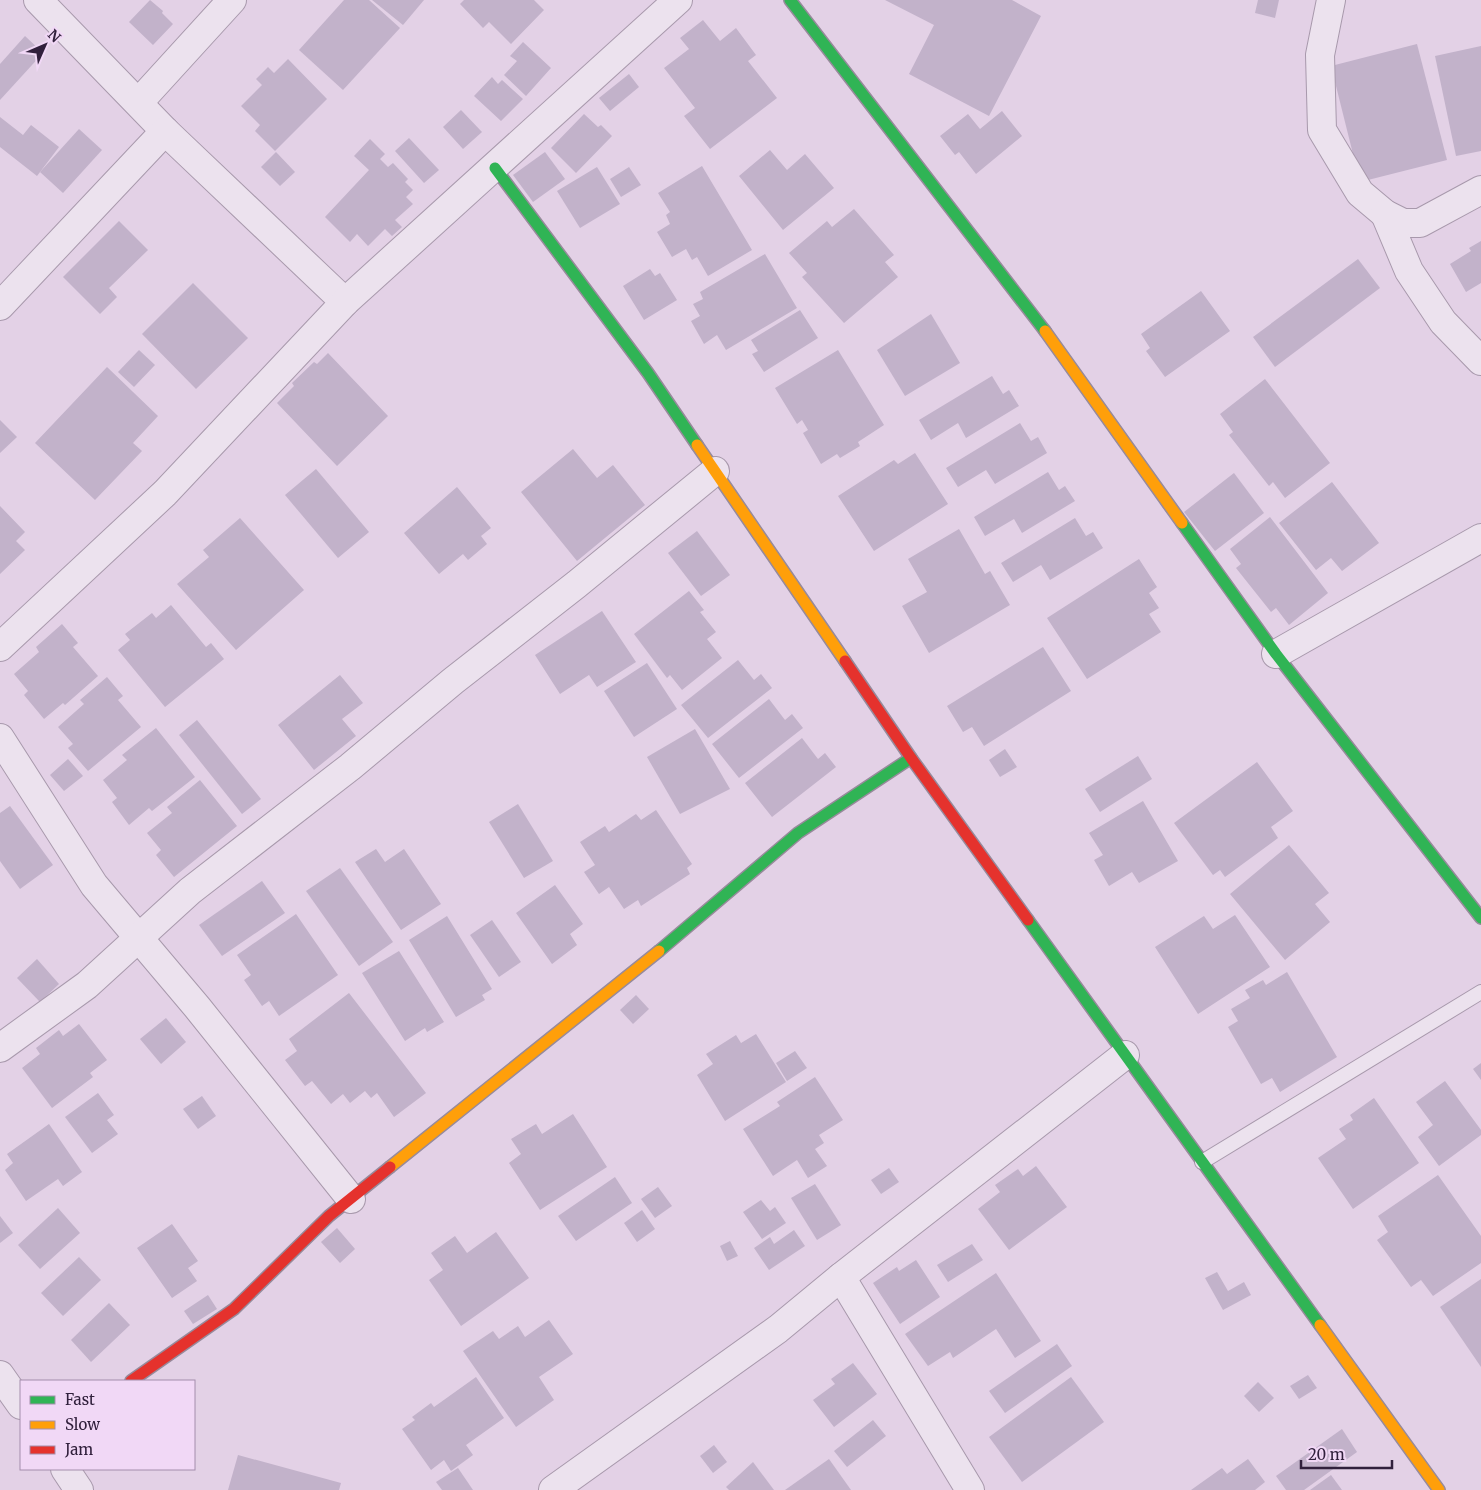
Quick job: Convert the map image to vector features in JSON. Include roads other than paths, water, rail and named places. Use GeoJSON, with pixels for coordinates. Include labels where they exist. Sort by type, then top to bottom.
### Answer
{"type":"FeatureCollection","features":[{"type":"Feature","properties":{"kind":"street"},"geometry":{"type":"LineString","coordinates":[[38,0],[164,131],[345,302]]}},
{"type":"Feature","properties":{"kind":"street"},"geometry":{"type":"LineString","coordinates":[[138,102],[232,0]]}},
{"type":"Feature","properties":{"kind":"street"},"geometry":{"type":"LineString","coordinates":[[0,647],[165,493],[345,302],[495,168],[548,116],[678,0]]}},
{"type":"Feature","properties":{"kind":"street"},"geometry":{"type":"LineString","coordinates":[[790,0],[1023,301],[1276,654],[1479,910]]}},
{"type":"Feature","properties":{"kind":"street"},"geometry":{"type":"LineString","coordinates":[[1331,0],[1320,55],[1322,130],[1360,193],[1385,214],[1403,223],[1420,223],[1481,190]]}},
{"type":"Feature","properties":{"kind":"street"},"geometry":{"type":"LineString","coordinates":[[0,306],[164,131]]}},
{"type":"Feature","properties":{"kind":"street"},"geometry":{"type":"LineString","coordinates":[[495,168],[648,373],[911,758],[1439,1490]]}},
{"type":"Feature","properties":{"kind":"street"},"geometry":{"type":"LineString","coordinates":[[1385,214],[1409,271],[1443,322],[1481,360]]}},
{"type":"Feature","properties":{"kind":"street"},"geometry":{"type":"LineString","coordinates":[[0,1048],[86,984],[190,891],[350,767],[453,681],[578,584],[715,471]]}},
{"type":"Feature","properties":{"kind":"street"},"geometry":{"type":"LineString","coordinates":[[1276,654],[1481,538]]}},
{"type":"Feature","properties":{"kind":"street"},"geometry":{"type":"LineString","coordinates":[[0,738],[94,886],[197,1007],[351,1199]]}},
{"type":"Feature","properties":{"kind":"street"},"geometry":{"type":"LineString","coordinates":[[132,1380],[234,1309],[329,1216],[675,938],[798,833],[911,758]]}},
{"type":"Feature","properties":{"kind":"street"},"geometry":{"type":"LineString","coordinates":[[553,1490],[778,1329],[841,1277],[1125,1055]]}},
{"type":"Feature","properties":{"kind":"street"},"geometry":{"type":"LineString","coordinates":[[841,1277],[970,1490]]}},
{"type":"Feature","properties":{"kind":"street"},"geometry":{"type":"LineString","coordinates":[[0,1375],[20,1404]]}},
{"type":"Feature","properties":{"kind":"street"},"geometry":{"type":"LineString","coordinates":[[66,1470],[79,1490]]}},
{"type":"Feature","properties":{"kind":"lane"},"geometry":{"type":"LineString","coordinates":[[1202,1162],[1481,992]]}}]}
